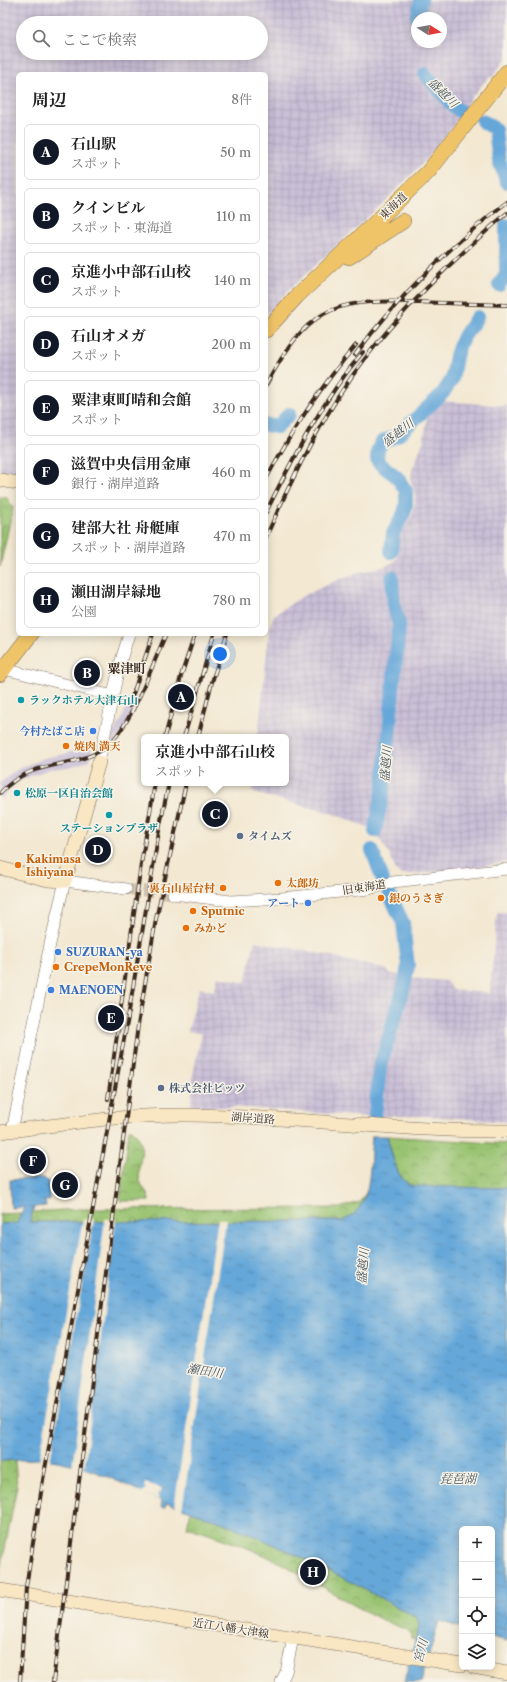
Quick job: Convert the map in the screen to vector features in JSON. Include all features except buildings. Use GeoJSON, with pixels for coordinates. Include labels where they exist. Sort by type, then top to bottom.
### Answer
{"type":"FeatureCollection","features":[{"type":"Feature","properties":{"kind":"highway","name":"東海道"},"geometry":{"type":"LineString","coordinates":[[268,328],[286,306],[367,231],[432,167],[507,72]]}},
{"type":"Feature","properties":{"kind":"highway"},"geometry":{"type":"LineString","coordinates":[[390,209],[391,218],[394,221],[403,221]]}},
{"type":"Feature","properties":{"kind":"highway"},"geometry":{"type":"LineString","coordinates":[[367,231],[403,221]]}},
{"type":"Feature","properties":{"kind":"highway"},"geometry":{"type":"LineString","coordinates":[[330,265],[355,254],[403,221]]}},
{"type":"Feature","properties":{"kind":"highway"},"geometry":{"type":"LineString","coordinates":[[1,670],[29,636]]}},
{"type":"Feature","properties":{"kind":"main road"},"geometry":{"type":"LineString","coordinates":[[0,480],[16,483]]}},
{"type":"Feature","properties":{"kind":"main road"},"geometry":{"type":"LineString","coordinates":[[0,868],[48,880],[65,881],[99,762]]}},
{"type":"Feature","properties":{"kind":"main road","name":"湖岸道路"},"geometry":{"type":"LineString","coordinates":[[6,1131],[128,1117],[185,1115],[239,1116],[436,1130],[507,1131]]}},
{"type":"Feature","properties":{"kind":"main road","name":"近江八幡大津線"},"geometry":{"type":"LineString","coordinates":[[0,1590],[459,1665]]}},
{"type":"Feature","properties":{"kind":"main road"},"geometry":{"type":"LineString","coordinates":[[490,1670],[507,1673]]}},
{"type":"Feature","properties":{"kind":"street"},"geometry":{"type":"LineString","coordinates":[[99,762],[113,696],[128,636]]}},
{"type":"Feature","properties":{"kind":"street"},"geometry":{"type":"LineString","coordinates":[[1,670],[113,696]]}},
{"type":"Feature","properties":{"kind":"street","name":"旧東海道"},"geometry":{"type":"LineString","coordinates":[[173,894],[218,900],[246,901],[274,899],[369,889],[393,882],[507,869]]}},
{"type":"Feature","properties":{"kind":"street"},"geometry":{"type":"LineString","coordinates":[[6,1131],[65,881],[126,889]]}},
{"type":"Feature","properties":{"kind":"street"},"geometry":{"type":"LineString","coordinates":[[281,1682],[286,1672],[293,1638]]}},
{"type":"Feature","properties":{"kind":"shaded area"},"geometry":{"type":"Polygon","coordinates":[[[0,0],[507,0],[507,57],[493,76],[486,80],[467,103],[466,110],[427,159],[383,203],[290,289],[268,313],[268,72],[16,72],[16,477],[0,474],[0,0]]]}},
{"type":"Feature","properties":{"kind":"shaded area"},"geometry":{"type":"Polygon","coordinates":[[[443,401],[507,406],[507,862],[468,869],[401,875],[396,871],[389,854],[379,838],[370,828],[331,813],[254,793],[252,790],[253,786],[289,786],[289,734],[258,734],[269,632],[273,616],[301,597],[333,582],[356,573],[386,566],[395,561],[398,556],[399,535],[412,516],[415,495],[411,480],[412,470],[423,442],[428,413],[443,401]]]}},
{"type":"Feature","properties":{"kind":"shaded area"},"geometry":{"type":"Polygon","coordinates":[[[129,699],[138,701],[135,710],[124,731],[111,746],[113,732],[122,719],[129,699]]]}},
{"type":"Feature","properties":{"kind":"shaded area"},"geometry":{"type":"Polygon","coordinates":[[[89,745],[93,746],[89,761],[69,767],[50,769],[30,776],[17,782],[0,800],[0,783],[18,769],[44,758],[65,754],[89,745]]]}},
{"type":"Feature","properties":{"kind":"shaded area"},"geometry":{"type":"Polygon","coordinates":[[[497,912],[507,912],[507,1122],[430,1116],[369,1117],[236,1107],[191,1107],[193,1074],[202,1034],[188,1031],[199,988],[214,991],[218,976],[245,983],[255,941],[341,958],[344,960],[386,969],[389,973],[410,978],[446,981],[453,990],[490,993],[497,912]]]}},
{"type":"Feature","properties":{"kind":"green space"},"geometry":{"type":"Polygon","coordinates":[[[0,497],[7,498],[13,508],[0,567],[0,497]]]}},
{"type":"Feature","properties":{"kind":"green space"},"geometry":{"type":"Polygon","coordinates":[[[129,1129],[132,1129],[141,1142],[142,1148],[139,1166],[140,1181],[148,1195],[149,1201],[120,1201],[129,1129]]]}},
{"type":"Feature","properties":{"kind":"green space"},"geometry":{"type":"Polygon","coordinates":[[[387,1136],[507,1144],[507,1188],[418,1187],[410,1185],[404,1180],[396,1168],[387,1136]]]}},
{"type":"Feature","properties":{"kind":"green space"},"geometry":{"type":"Polygon","coordinates":[[[365,1194],[362,1207],[354,1215],[341,1221],[30,1222],[32,1212],[79,1209],[339,1208],[360,1202],[365,1194]]]}},
{"type":"Feature","properties":{"kind":"green space"},"geometry":{"type":"Polygon","coordinates":[[[22,1213],[18,1223],[0,1224],[0,1214],[22,1213]]]}},
{"type":"Feature","properties":{"kind":"green space"},"geometry":{"type":"Polygon","coordinates":[[[15,1460],[17,1486],[0,1575],[0,1461],[15,1460]]]}},
{"type":"Feature","properties":{"kind":"green space"},"geometry":{"type":"Polygon","coordinates":[[[191,1511],[220,1521],[278,1545],[335,1573],[417,1618],[419,1626],[416,1640],[412,1638],[412,1635],[407,1630],[360,1609],[301,1574],[262,1554],[238,1544],[187,1527],[191,1511]]]}},
{"type":"Feature","properties":{"kind":"water"},"geometry":{"type":"Polygon","coordinates":[[[372,1136],[387,1136],[398,1171],[406,1182],[412,1186],[507,1188],[507,1641],[495,1638],[495,1526],[459,1526],[459,1627],[439,1621],[421,1682],[404,1682],[419,1626],[417,1618],[326,1569],[232,1526],[167,1503],[164,1508],[161,1507],[162,1501],[101,1474],[86,1469],[53,1460],[37,1459],[0,1461],[0,1224],[17,1223],[24,1207],[11,1208],[10,1180],[44,1178],[48,1182],[49,1200],[45,1201],[46,1206],[34,1207],[30,1222],[341,1221],[352,1216],[359,1208],[365,1197],[370,1173],[372,1136]]]}},
{"type":"Feature","properties":{"kind":"pier"},"geometry":{"type":"Polygon","coordinates":[[[83,1219],[94,1219],[50,1462],[39,1461],[83,1219]]]}},
{"type":"Feature","properties":{"kind":"pier"},"geometry":{"type":"Polygon","coordinates":[[[105,1219],[116,1219],[84,1471],[72,1467],[105,1219]]]}},
{"type":"Feature","properties":{"kind":"pier"},"geometry":{"type":"Polygon","coordinates":[[[218,1219],[226,1219],[182,1510],[174,1508],[218,1219]]]}},
{"type":"Feature","properties":{"kind":"pier"},"geometry":{"type":"Polygon","coordinates":[[[145,1483],[162,1488],[160,1494],[157,1493],[159,1500],[141,1493],[146,1489],[144,1487],[145,1483]]]}},
{"type":"Feature","properties":{"kind":"waterway","name":"盛越川"},"geometry":{"type":"LineString","coordinates":[[418,12],[421,0]]}},
{"type":"Feature","properties":{"kind":"waterway","name":"盛越川"},"geometry":{"type":"LineString","coordinates":[[425,74],[453,106],[460,111]]}},
{"type":"Feature","properties":{"kind":"waterway","name":"盛越川"},"geometry":{"type":"LineString","coordinates":[[482,121],[495,129],[499,161],[507,182]]}},
{"type":"Feature","properties":{"kind":"waterway","name":"盛越川"},"geometry":{"type":"LineString","coordinates":[[499,285],[506,275],[506,225]]}},
{"type":"Feature","properties":{"kind":"waterway","name":"盛越川"},"geometry":{"type":"LineString","coordinates":[[391,552],[393,533],[404,513],[406,505],[406,491],[397,477],[379,463],[377,459],[378,449],[382,442],[398,435],[443,393],[452,379],[456,356],[461,341],[477,317]]}},
{"type":"Feature","properties":{"kind":"waterway"},"geometry":{"type":"LineString","coordinates":[[268,425],[277,427],[289,414]]}},
{"type":"Feature","properties":{"kind":"waterway","name":"盛越川"},"geometry":{"type":"LineString","coordinates":[[375,831],[384,786],[399,625],[394,606],[392,577]]}},
{"type":"Feature","properties":{"kind":"waterway","name":"盛越川"},"geometry":{"type":"LineString","coordinates":[[372,850],[383,880]]}},
{"type":"Feature","properties":{"kind":"waterway","name":"盛越川"},"geometry":{"type":"LineString","coordinates":[[375,1115],[380,1066],[404,987],[408,966],[403,923],[389,893]]}},
{"type":"Feature","properties":{"kind":"tunnel"},"geometry":{"type":"LineString","coordinates":[[126,889],[173,894]]}},
{"type":"Feature","properties":{"kind":"railway"},"geometry":{"type":"LineString","coordinates":[[355,355],[388,313],[426,273],[486,218],[507,202]]}},
{"type":"Feature","properties":{"kind":"railway"},"geometry":{"type":"LineString","coordinates":[[268,533],[311,444],[351,377],[399,317],[433,281],[469,246],[507,213]]}},
{"type":"Feature","properties":{"kind":"railway"},"geometry":{"type":"LineString","coordinates":[[268,381],[280,360],[294,340],[308,325],[323,314],[340,307],[360,303],[384,301],[507,305]]}},
{"type":"Feature","properties":{"kind":"railway"},"geometry":{"type":"LineString","coordinates":[[268,476],[308,409],[331,376],[356,345]]}},
{"type":"Feature","properties":{"kind":"railway"},"geometry":{"type":"LineString","coordinates":[[268,508],[298,449],[322,409],[348,370],[363,352]]}},
{"type":"Feature","properties":{"kind":"railway"},"geometry":{"type":"LineString","coordinates":[[129,706],[152,636]]}},
{"type":"Feature","properties":{"kind":"railway"},"geometry":{"type":"LineString","coordinates":[[0,793],[25,774],[38,769],[76,761],[102,750],[112,741],[122,729],[131,714],[165,636]]}},
{"type":"Feature","properties":{"kind":"railway"},"geometry":{"type":"LineString","coordinates":[[166,734],[181,676],[194,636]]}},
{"type":"Feature","properties":{"kind":"railway"},"geometry":{"type":"LineString","coordinates":[[185,734],[213,636]]}},
{"type":"Feature","properties":{"kind":"railway"},"geometry":{"type":"LineString","coordinates":[[199,734],[212,682],[226,636]]}},
{"type":"Feature","properties":{"kind":"railway"},"geometry":{"type":"LineString","coordinates":[[108,1099],[141,864],[154,786]]}},
{"type":"Feature","properties":{"kind":"railway"},"geometry":{"type":"LineString","coordinates":[[20,1682],[26,1587],[43,1480],[127,1023],[160,825],[168,786]]}},
{"type":"Feature","properties":{"kind":"railway"},"geometry":{"type":"LineString","coordinates":[[53,1682],[138,1025],[156,919],[185,786]]}},
{"type":"Feature","properties":{"kind":"place","name":"クインビル"},"geometry":{"type":"Point","coordinates":[87,673]}},
{"type":"Feature","properties":{"kind":"place","name":"石山駅"},"geometry":{"type":"Point","coordinates":[181,697]}},
{"type":"Feature","properties":{"kind":"place","name":"ラックホテル大津石山"},"geometry":{"type":"Point","coordinates":[21,700]}},
{"type":"Feature","properties":{"kind":"place","name":"今村たばこ店"},"geometry":{"type":"Point","coordinates":[93,731]}},
{"type":"Feature","properties":{"kind":"place","name":"焼肉 満天"},"geometry":{"type":"Point","coordinates":[66,746]}},
{"type":"Feature","properties":{"kind":"place","name":"松原一区自治会館"},"geometry":{"type":"Point","coordinates":[17,793]}},
{"type":"Feature","properties":{"kind":"place","name":"京進小中部石山校"},"geometry":{"type":"Point","coordinates":[215,814]}},
{"type":"Feature","properties":{"kind":"place","name":"ステーションプラザ"},"geometry":{"type":"Point","coordinates":[109,815]}},
{"type":"Feature","properties":{"kind":"place","name":"タイムズ"},"geometry":{"type":"Point","coordinates":[240,836]}},
{"type":"Feature","properties":{"kind":"place","name":"石山オメガ"},"geometry":{"type":"Point","coordinates":[98,850]}},
{"type":"Feature","properties":{"kind":"place","name":"Kakimasa Ishiyana"},"geometry":{"type":"Point","coordinates":[18,865]}},
{"type":"Feature","properties":{"kind":"place","name":"太郎坊"},"geometry":{"type":"Point","coordinates":[278,883]}},
{"type":"Feature","properties":{"kind":"place","name":"裏石山屋台村"},"geometry":{"type":"Point","coordinates":[223,888]}},
{"type":"Feature","properties":{"kind":"place","name":"銀のうさぎ"},"geometry":{"type":"Point","coordinates":[381,898]}},
{"type":"Feature","properties":{"kind":"place","name":"アート"},"geometry":{"type":"Point","coordinates":[308,903]}},
{"type":"Feature","properties":{"kind":"place","name":"Sputnic"},"geometry":{"type":"Point","coordinates":[193,911]}},
{"type":"Feature","properties":{"kind":"place","name":"みかど"},"geometry":{"type":"Point","coordinates":[186,928]}},
{"type":"Feature","properties":{"kind":"place","name":"SUZURAN-ya"},"geometry":{"type":"Point","coordinates":[58,952]}},
{"type":"Feature","properties":{"kind":"place","name":"CrepeMonReve"},"geometry":{"type":"Point","coordinates":[56,967]}},
{"type":"Feature","properties":{"kind":"place","name":"MAENOEN"},"geometry":{"type":"Point","coordinates":[51,990]}},
{"type":"Feature","properties":{"kind":"place","name":"粟津東町晴和会館"},"geometry":{"type":"Point","coordinates":[111,1018]}},
{"type":"Feature","properties":{"kind":"place","name":"株式会社ビッツ"},"geometry":{"type":"Point","coordinates":[161,1088]}},
{"type":"Feature","properties":{"kind":"place","name":"滋賀中央信用金庫"},"geometry":{"type":"Point","coordinates":[33,1161]}},
{"type":"Feature","properties":{"kind":"place","name":"建部大社 舟艇庫"},"geometry":{"type":"Point","coordinates":[65,1185]}},
{"type":"Feature","properties":{"kind":"place","name":"瀬田湖岸緑地"},"geometry":{"type":"Point","coordinates":[313,1572]}},
{"type":"Feature","properties":{"kind":"district","name":"粟津町"},"geometry":{"type":"Point","coordinates":[127,668]}},
{"type":"Feature","properties":{"kind":"water label","name":"瀬田川"},"geometry":{"type":"Point","coordinates":[205,1371]}},
{"type":"Feature","properties":{"kind":"water label","name":"琵琶湖"},"geometry":{"type":"Point","coordinates":[458,1479]}},
{"type":"Feature","properties":{"kind":"water label","name":"宮川"},"geometry":{"type":"Point","coordinates":[421,1651]}}]}
